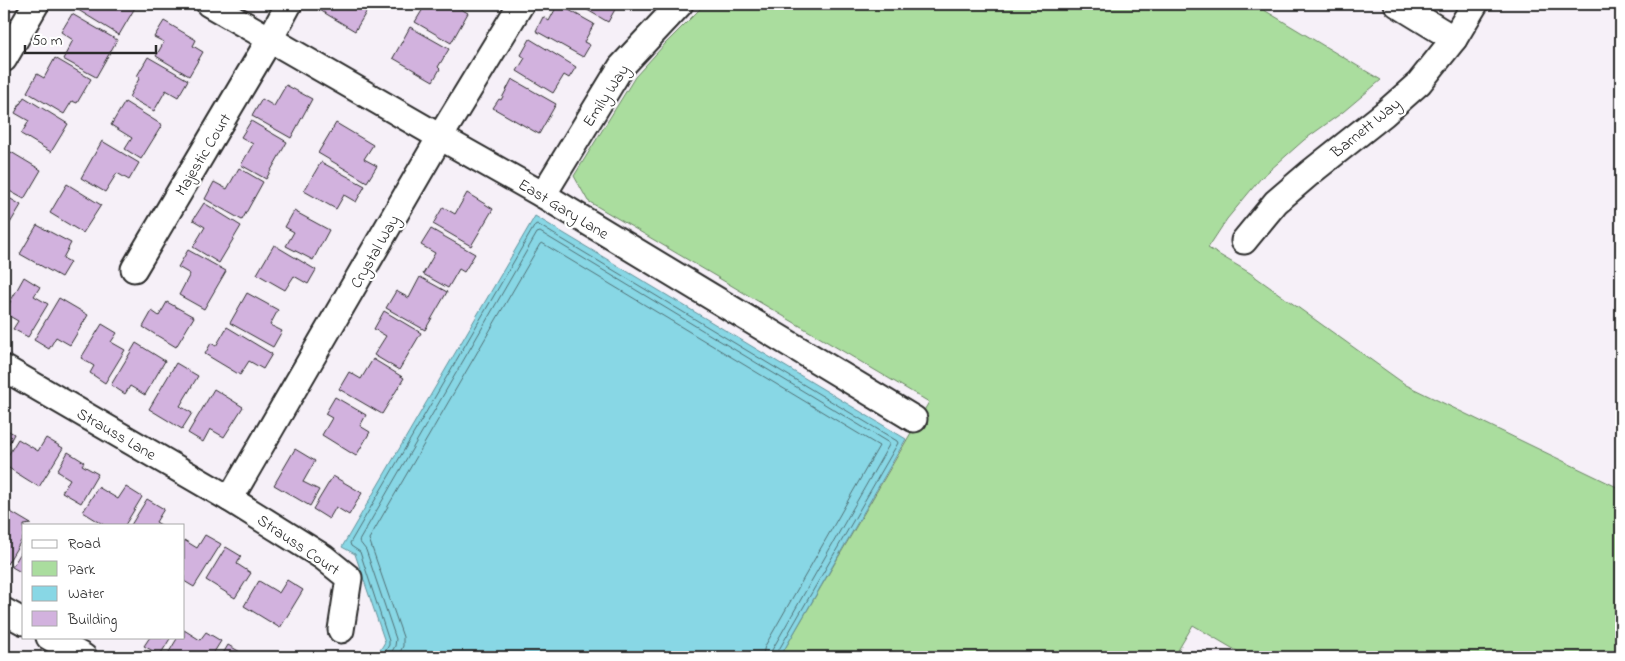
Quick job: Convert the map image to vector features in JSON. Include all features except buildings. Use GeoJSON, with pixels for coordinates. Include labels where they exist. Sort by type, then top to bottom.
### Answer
{"type":"FeatureCollection","features":[{"type":"Feature","properties":{"kind":"street"},"geometry":{"type":"LineString","coordinates":[[4,58],[36,4]]}},
{"type":"Feature","properties":{"kind":"street","name":"East Gary Lane"},"geometry":{"type":"LineString","coordinates":[[209,4],[440,138],[543,194],[914,419]]}},
{"type":"Feature","properties":{"kind":"street","name":"Majestic Court"},"geometry":{"type":"LineString","coordinates":[[134,269],[289,4]]}},
{"type":"Feature","properties":{"kind":"street","name":"Crystal Way"},"geometry":{"type":"LineString","coordinates":[[230,499],[440,138],[521,4]]}},
{"type":"Feature","properties":{"kind":"street","name":"Emily Way"},"geometry":{"type":"LineString","coordinates":[[543,194],[621,67],[680,4]]}},
{"type":"Feature","properties":{"kind":"street"},"geometry":{"type":"LineString","coordinates":[[1396,4],[1454,40]]}},
{"type":"Feature","properties":{"kind":"street","name":"Barnett Way"},"geometry":{"type":"LineString","coordinates":[[1244,241],[1276,202],[1419,83],[1454,40],[1475,4]]}},
{"type":"Feature","properties":{"kind":"street","name":"Strauss Lane"},"geometry":{"type":"LineString","coordinates":[[4,368],[230,499]]}},
{"type":"Feature","properties":{"kind":"street","name":"Strauss Court"},"geometry":{"type":"LineString","coordinates":[[230,499],[323,557],[349,578],[341,630]]}},
{"type":"Feature","properties":{"kind":"street"},"geometry":{"type":"LineString","coordinates":[[4,611],[22,621]]}},
{"type":"Feature","properties":{"kind":"street"},"geometry":{"type":"LineString","coordinates":[[51,638],[84,657]]}},
{"type":"Feature","properties":{"kind":"green space"},"geometry":{"type":"Polygon","coordinates":[[[705,4],[1254,4],[1381,80],[1343,112],[1304,140],[1261,178],[1227,219],[1208,248],[1250,273],[1406,385],[1621,489],[1621,657],[1247,657],[1193,625],[1174,657],[780,657],[929,402],[588,201],[574,176],[635,77],[705,4]]]}},
{"type":"Feature","properties":{"kind":"water"},"geometry":{"type":"Polygon","coordinates":[[[535,216],[906,439],[780,657],[376,657],[385,642],[355,554],[342,547],[535,216]]]}}]}
